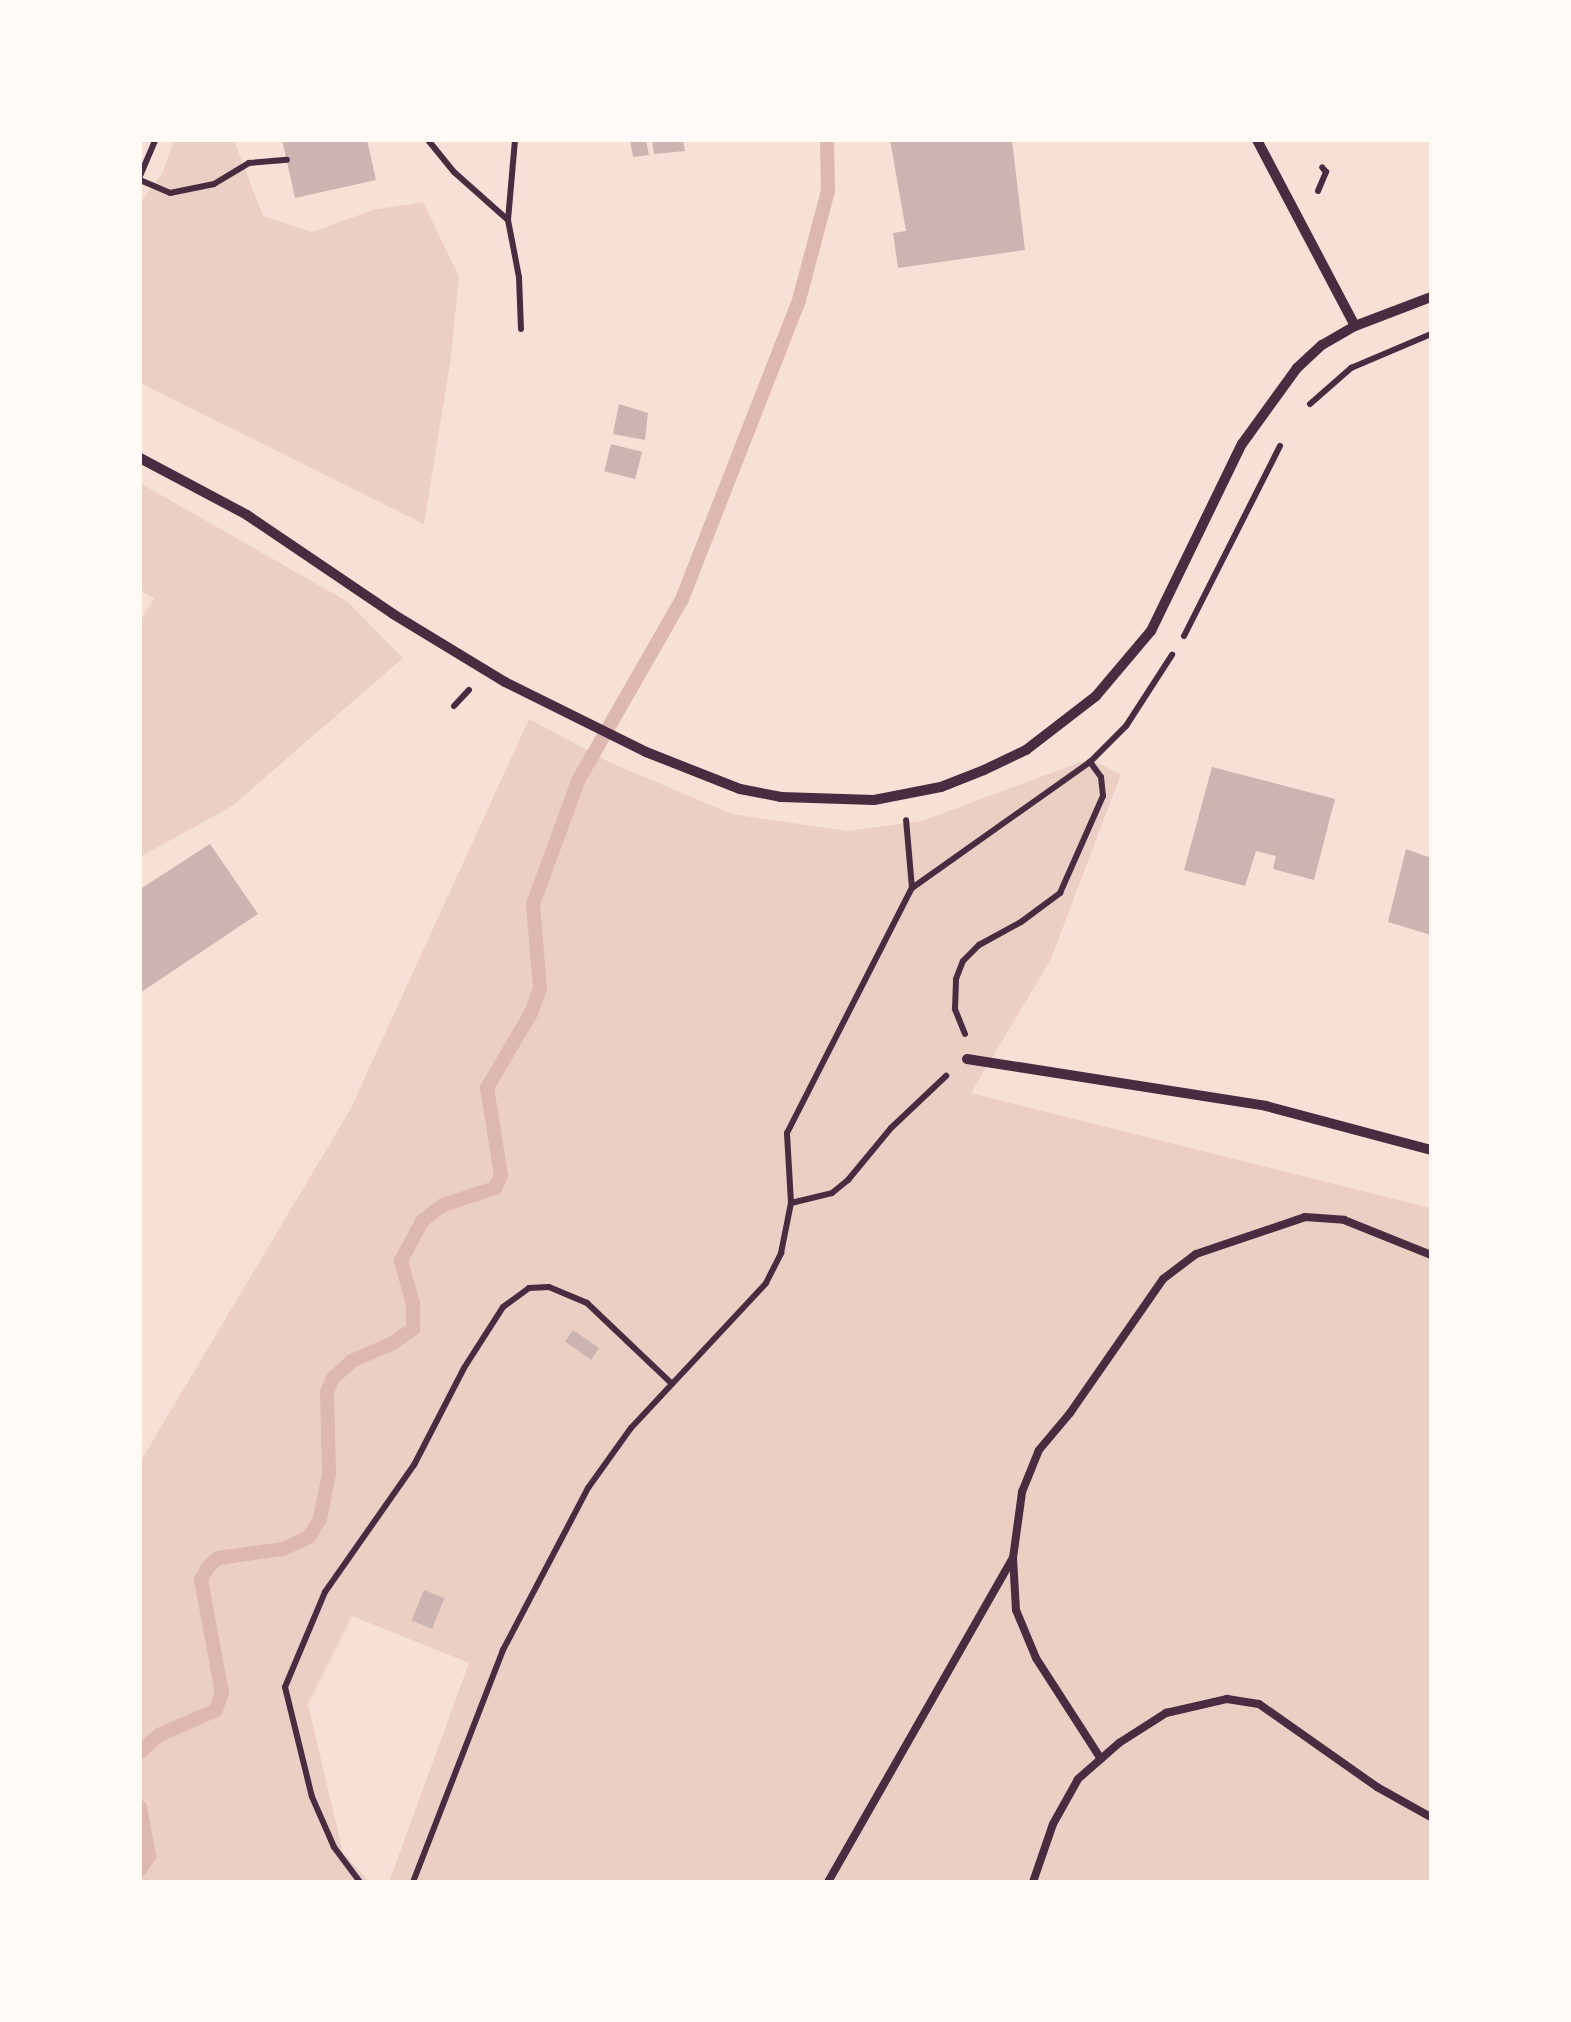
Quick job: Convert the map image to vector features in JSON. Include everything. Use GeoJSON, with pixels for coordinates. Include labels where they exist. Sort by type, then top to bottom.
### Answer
{"type":"FeatureCollection","features":[{"type":"Feature","properties":{"kind":"street"},"geometry":{"type":"LineString","coordinates":[[1258,140],[1355,326]]}},
{"type":"Feature","properties":{"kind":"street"},"geometry":{"type":"LineString","coordinates":[[140,458],[247,514],[393,614],[548,704],[646,752],[740,789],[780,797],[874,800],[941,786],[1026,750],[1076,714],[1128,662],[1170,597],[1242,444],[1267,404],[1297,368],[1322,345],[1355,326],[1431,297]]}},
{"type":"Feature","properties":{"kind":"street"},"geometry":{"type":"LineString","coordinates":[[967,1059],[1266,1106],[1431,1150]]}},
{"type":"Feature","properties":{"kind":"lane"},"geometry":{"type":"LineString","coordinates":[[1101,1759],[1036,1658],[1016,1610],[1013,1558],[1022,1492],[1039,1450],[1070,1414],[1163,1279],[1196,1254],[1305,1217],[1344,1220],[1431,1255]]}},
{"type":"Feature","properties":{"kind":"lane"},"geometry":{"type":"LineString","coordinates":[[828,1882],[1013,1558]]}},
{"type":"Feature","properties":{"kind":"lane"},"geometry":{"type":"LineString","coordinates":[[1034,1882],[1052,1824],[1078,1779],[1166,1713],[1228,1699],[1259,1704],[1377,1787],[1431,1817]]}},
{"type":"Feature","properties":{"kind":"path"},"geometry":{"type":"LineString","coordinates":[[156,140],[140,178],[170,193],[214,184],[249,163],[287,160]]}},
{"type":"Feature","properties":{"kind":"path"},"geometry":{"type":"LineString","coordinates":[[428,140],[454,172],[508,220]]}},
{"type":"Feature","properties":{"kind":"path"},"geometry":{"type":"LineString","coordinates":[[515,140],[508,220],[519,277],[522,329]]}},
{"type":"Feature","properties":{"kind":"path"},"geometry":{"type":"LineString","coordinates":[[454,706],[473,686]]}},
{"type":"Feature","properties":{"kind":"path"},"geometry":{"type":"LineString","coordinates":[[792,1203],[832,1193],[848,1180],[891,1128],[967,1059],[965,1033],[956,1008],[956,979],[963,961],[979,945],[1021,922],[1060,893],[1104,796],[1101,777],[1090,762]]}},
{"type":"Feature","properties":{"kind":"path"},"geometry":{"type":"LineString","coordinates":[[413,1882],[503,1650],[588,1488],[631,1428],[776,1268],[792,1203],[787,1133],[912,888],[906,820]]}},
{"type":"Feature","properties":{"kind":"path"},"geometry":{"type":"LineString","coordinates":[[360,1882],[334,1847],[312,1797],[286,1688],[325,1592],[414,1465],[464,1368],[503,1306],[529,1288],[550,1287],[587,1303],[672,1384]]}},
{"type":"Feature","properties":{"kind":"shaded area"},"geometry":{"type":"Polygon","coordinates":[[[174,140],[234,140],[263,216],[312,232],[373,210],[423,202],[459,277],[451,357],[424,524],[140,383],[140,203],[163,172],[174,140]]]}},
{"type":"Feature","properties":{"kind":"shaded area"},"geometry":{"type":"Polygon","coordinates":[[[140,483],[348,602],[403,658],[232,806],[140,857],[140,620],[154,599],[140,590],[140,483]]]}},
{"type":"Feature","properties":{"kind":"shaded area"},"geometry":{"type":"Polygon","coordinates":[[[529,719],[611,763],[732,814],[848,831],[922,821],[1089,759],[1121,774],[1051,959],[971,1093],[1431,1208],[1431,1882],[389,1882],[469,1663],[352,1616],[308,1704],[343,1853],[370,1882],[140,1882],[140,1462],[350,1110],[529,719]]]}},
{"type":"Feature","properties":{"kind":"building"},"geometry":{"type":"Polygon","coordinates":[[[282,140],[367,140],[376,180],[295,198],[282,140]]]}},
{"type":"Feature","properties":{"kind":"building"},"geometry":{"type":"Polygon","coordinates":[[[630,140],[646,140],[649,155],[633,157],[630,140]]]}},
{"type":"Feature","properties":{"kind":"building"},"geometry":{"type":"Polygon","coordinates":[[[652,140],[683,140],[685,151],[654,154],[652,140]]]}},
{"type":"Feature","properties":{"kind":"building"},"geometry":{"type":"Polygon","coordinates":[[[890,140],[1012,140],[1025,250],[898,268],[893,233],[906,231],[890,140]]]}},
{"type":"Feature","properties":{"kind":"building"},"geometry":{"type":"Polygon","coordinates":[[[619,404],[648,413],[645,440],[613,434],[619,404]]]}},
{"type":"Feature","properties":{"kind":"building"},"geometry":{"type":"Polygon","coordinates":[[[611,444],[642,452],[635,479],[604,471],[611,444]]]}},
{"type":"Feature","properties":{"kind":"building"},"geometry":{"type":"Polygon","coordinates":[[[1212,767],[1335,799],[1314,880],[1273,869],[1276,856],[1256,851],[1245,886],[1184,870],[1212,767]]]}},
{"type":"Feature","properties":{"kind":"building"},"geometry":{"type":"Polygon","coordinates":[[[210,844],[258,914],[140,993],[140,889],[210,844]]]}},
{"type":"Feature","properties":{"kind":"building"},"geometry":{"type":"Polygon","coordinates":[[[1406,849],[1431,858],[1431,935],[1388,922],[1406,849]]]}},
{"type":"Feature","properties":{"kind":"building"},"geometry":{"type":"Polygon","coordinates":[[[573,1330],[599,1348],[591,1360],[565,1341],[573,1330]]]}},
{"type":"Feature","properties":{"kind":"building"},"geometry":{"type":"Polygon","coordinates":[[[424,1590],[444,1598],[432,1629],[412,1621],[424,1590]]]}},
{"type":"Feature","properties":{"kind":"waterway"},"geometry":{"type":"LineString","coordinates":[[140,1752],[159,1735],[216,1710],[222,1693],[201,1580],[208,1567],[218,1558],[283,1549],[309,1537],[320,1519],[329,1474],[327,1392],[333,1378],[352,1361],[393,1343],[413,1329],[413,1304],[401,1261],[422,1221],[443,1205],[495,1188],[501,1175],[487,1088],[531,1013],[540,988],[533,904],[579,779],[682,599],[799,300],[828,191],[827,140]]}},
{"type":"Feature","properties":{"kind":"waterway"},"geometry":{"type":"LineString","coordinates":[[140,1807],[149,1856],[140,1870]]}}]}
